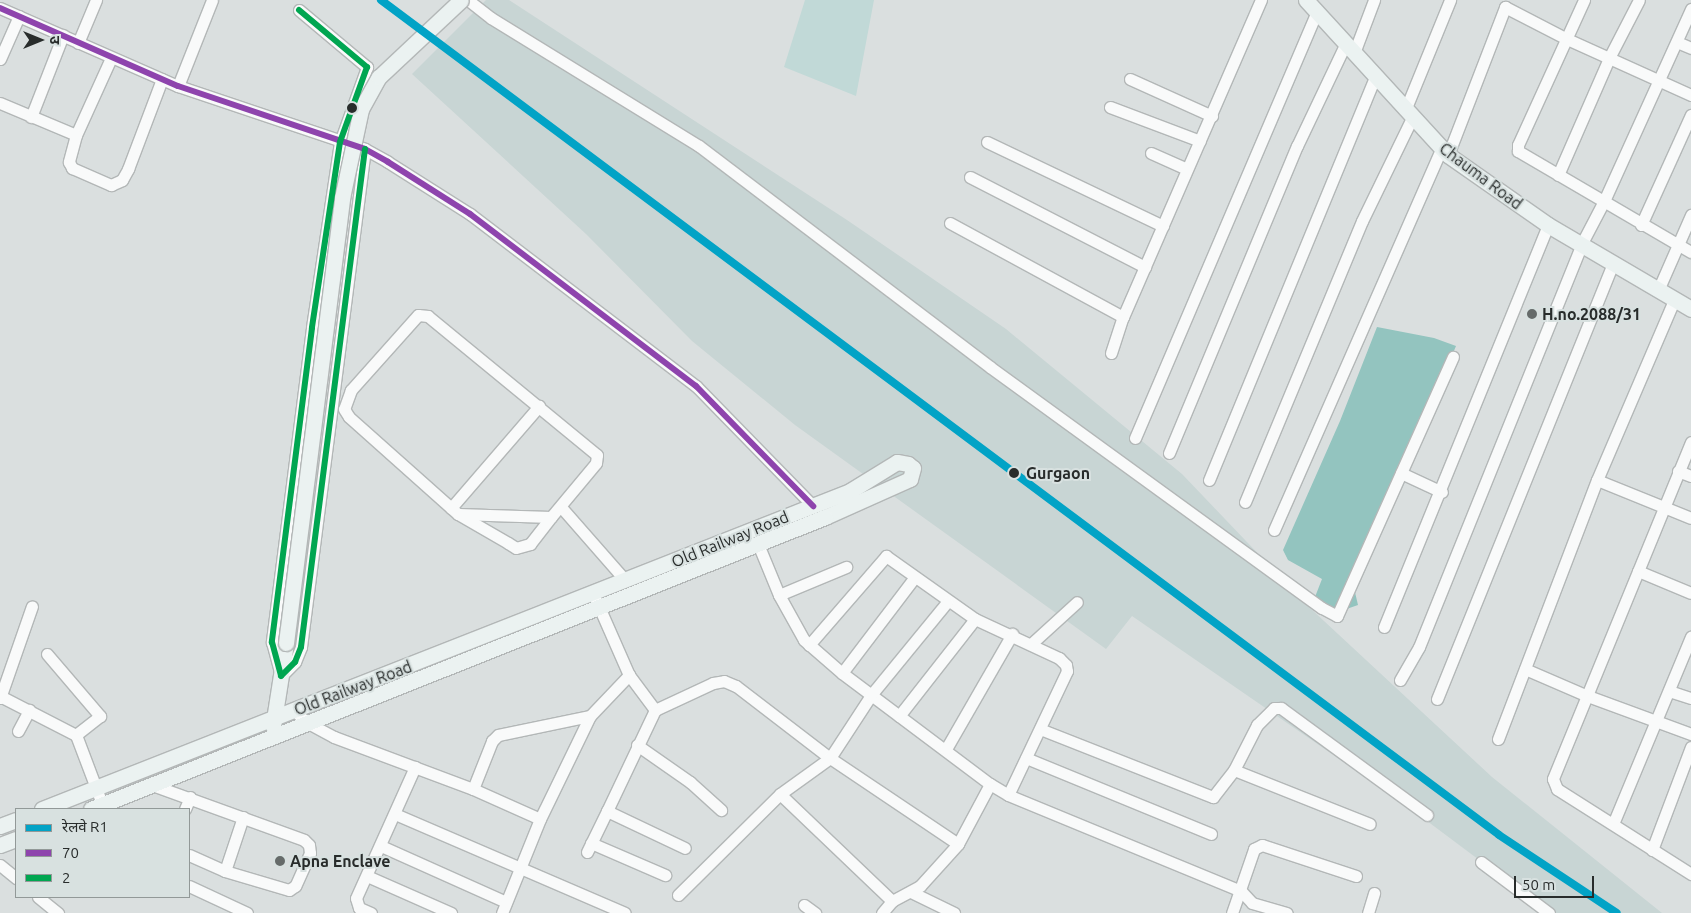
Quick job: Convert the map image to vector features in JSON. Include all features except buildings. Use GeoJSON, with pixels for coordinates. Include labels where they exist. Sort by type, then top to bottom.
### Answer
{"type":"FeatureCollection","features":[{"type":"Feature","properties":{"kind":"main road","name":"Chauma Road"},"geometry":{"type":"LineString","coordinates":[[1306,0],[1444,152],[1548,225],[1659,288],[1691,309]]}},
{"type":"Feature","properties":{"kind":"main road"},"geometry":{"type":"LineString","coordinates":[[272,738],[273,720],[286,643],[342,198],[361,110],[379,77],[469,1]]}},
{"type":"Feature","properties":{"kind":"main road","name":"Old Railway Road"},"geometry":{"type":"LineString","coordinates":[[45,808],[295,711],[596,600],[758,544],[910,480],[913,468],[908,464],[897,462],[850,491],[626,580],[596,600],[272,738],[99,808]]}},
{"type":"Feature","properties":{"kind":"main road"},"geometry":{"type":"LineString","coordinates":[[0,826],[15,820]]}},
{"type":"Feature","properties":{"kind":"main road"},"geometry":{"type":"LineString","coordinates":[[0,845],[15,839]]}},
{"type":"Feature","properties":{"kind":"street"},"geometry":{"type":"LineString","coordinates":[[4,0],[0,9],[178,86],[365,149],[470,214],[696,386],[813,506]]}},
{"type":"Feature","properties":{"kind":"street"},"geometry":{"type":"LineString","coordinates":[[78,43],[96,0]]}},
{"type":"Feature","properties":{"kind":"street"},"geometry":{"type":"LineString","coordinates":[[178,86],[212,0]]}},
{"type":"Feature","properties":{"kind":"street"},"geometry":{"type":"LineString","coordinates":[[1111,353],[1123,317],[1261,0]]}},
{"type":"Feature","properties":{"kind":"street"},"geometry":{"type":"LineString","coordinates":[[1169,453],[1293,154],[1350,49],[1374,0]]}},
{"type":"Feature","properties":{"kind":"street"},"geometry":{"type":"LineString","coordinates":[[1245,502],[1409,112],[1450,0]]}},
{"type":"Feature","properties":{"kind":"street"},"geometry":{"type":"LineString","coordinates":[[1584,0],[1518,145],[1522,156],[1691,252]]}},
{"type":"Feature","properties":{"kind":"street"},"geometry":{"type":"LineString","coordinates":[[1558,175],[1609,58],[1639,0]]}},
{"type":"Feature","properties":{"kind":"street"},"geometry":{"type":"LineString","coordinates":[[469,1],[699,146],[982,361],[1322,608],[1337,616],[1453,357]]}},
{"type":"Feature","properties":{"kind":"street"},"geometry":{"type":"LineString","coordinates":[[1274,530],[1444,152],[1505,6],[1567,39],[1691,95]]}},
{"type":"Feature","properties":{"kind":"street"},"geometry":{"type":"LineString","coordinates":[[281,676],[272,642],[312,328],[340,142],[367,67],[299,10]]}},
{"type":"Feature","properties":{"kind":"street"},"geometry":{"type":"LineString","coordinates":[[1400,680],[1418,647],[1582,243],[1660,82],[1691,10]]}},
{"type":"Feature","properties":{"kind":"street"},"geometry":{"type":"LineString","coordinates":[[1135,438],[1316,13]]}},
{"type":"Feature","properties":{"kind":"street"},"geometry":{"type":"LineString","coordinates":[[0,59],[19,16]]}},
{"type":"Feature","properties":{"kind":"street"},"geometry":{"type":"LineString","coordinates":[[31,117],[63,36]]}},
{"type":"Feature","properties":{"kind":"street"},"geometry":{"type":"LineString","coordinates":[[1677,42],[1691,48]]}},
{"type":"Feature","properties":{"kind":"street"},"geometry":{"type":"LineString","coordinates":[[111,58],[76,135],[69,162],[72,168],[117,184],[128,169],[162,79]]}},
{"type":"Feature","properties":{"kind":"street"},"geometry":{"type":"LineString","coordinates":[[1208,480],[1375,77]]}},
{"type":"Feature","properties":{"kind":"street"},"geometry":{"type":"LineString","coordinates":[[1130,79],[1212,116]]}},
{"type":"Feature","properties":{"kind":"street"},"geometry":{"type":"LineString","coordinates":[[0,104],[76,135]]}},
{"type":"Feature","properties":{"kind":"street"},"geometry":{"type":"LineString","coordinates":[[1110,107],[1200,142]]}},
{"type":"Feature","properties":{"kind":"street"},"geometry":{"type":"LineString","coordinates":[[1641,225],[1691,115]]}},
{"type":"Feature","properties":{"kind":"street"},"geometry":{"type":"LineString","coordinates":[[986,142],[1163,226]]}},
{"type":"Feature","properties":{"kind":"street"},"geometry":{"type":"LineString","coordinates":[[281,676],[295,662],[301,647],[365,149]]}},
{"type":"Feature","properties":{"kind":"street"},"geometry":{"type":"LineString","coordinates":[[1151,153],[1187,169]]}},
{"type":"Feature","properties":{"kind":"street"},"geometry":{"type":"LineString","coordinates":[[970,176],[1145,267]]}},
{"type":"Feature","properties":{"kind":"street"},"geometry":{"type":"LineString","coordinates":[[1659,288],[1691,215]]}},
{"type":"Feature","properties":{"kind":"street"},"geometry":{"type":"LineString","coordinates":[[950,223],[1123,317]]}},
{"type":"Feature","properties":{"kind":"street"},"geometry":{"type":"LineString","coordinates":[[1384,627],[1442,492],[1548,225]]}},
{"type":"Feature","properties":{"kind":"street"},"geometry":{"type":"LineString","coordinates":[[1437,699],[1614,262]]}},
{"type":"Feature","properties":{"kind":"street"},"geometry":{"type":"LineString","coordinates":[[1498,739],[1597,480],[1675,298]]}},
{"type":"Feature","properties":{"kind":"street"},"geometry":{"type":"LineString","coordinates":[[418,315],[428,316],[539,406],[597,455],[596,463],[530,544],[516,548],[454,511],[349,417],[344,409],[351,390],[418,315]]}},
{"type":"Feature","properties":{"kind":"street"},"geometry":{"type":"LineString","coordinates":[[454,511],[539,406]]}},
{"type":"Feature","properties":{"kind":"street"},"geometry":{"type":"LineString","coordinates":[[1691,442],[1662,506],[1638,571],[1585,696],[1553,779],[1557,789],[1691,874]]}},
{"type":"Feature","properties":{"kind":"street"},"geometry":{"type":"LineString","coordinates":[[1678,472],[1691,476]]}},
{"type":"Feature","properties":{"kind":"street"},"geometry":{"type":"LineString","coordinates":[[1401,473],[1442,492]]}},
{"type":"Feature","properties":{"kind":"street"},"geometry":{"type":"LineString","coordinates":[[1597,480],[1691,518]]}},
{"type":"Feature","properties":{"kind":"street"},"geometry":{"type":"LineString","coordinates":[[561,507],[626,580]]}},
{"type":"Feature","properties":{"kind":"street"},"geometry":{"type":"LineString","coordinates":[[454,511],[551,517]]}},
{"type":"Feature","properties":{"kind":"street"},"geometry":{"type":"LineString","coordinates":[[758,544],[794,627],[810,645],[842,673],[946,749],[990,784],[1008,795],[1240,890],[1252,903],[1283,912]]}},
{"type":"Feature","properties":{"kind":"street"},"geometry":{"type":"LineString","coordinates":[[810,645],[886,556],[947,602],[975,619],[1012,634],[1066,665],[1040,729],[1008,795]]}},
{"type":"Feature","properties":{"kind":"street"},"geometry":{"type":"LineString","coordinates":[[779,595],[846,567]]}},
{"type":"Feature","properties":{"kind":"street"},"geometry":{"type":"LineString","coordinates":[[1638,571],[1691,593]]}},
{"type":"Feature","properties":{"kind":"street"},"geometry":{"type":"LineString","coordinates":[[842,673],[914,578]]}},
{"type":"Feature","properties":{"kind":"street"},"geometry":{"type":"LineString","coordinates":[[596,600],[629,675],[655,710]]}},
{"type":"Feature","properties":{"kind":"street"},"geometry":{"type":"LineString","coordinates":[[678,895],[780,794],[830,758],[872,695],[947,602]]}},
{"type":"Feature","properties":{"kind":"street"},"geometry":{"type":"LineString","coordinates":[[1031,644],[1077,602]]}},
{"type":"Feature","properties":{"kind":"street"},"geometry":{"type":"LineString","coordinates":[[32,606],[0,697],[76,735],[98,787],[99,808]]}},
{"type":"Feature","properties":{"kind":"street"},"geometry":{"type":"LineString","coordinates":[[899,716],[975,619]]}},
{"type":"Feature","properties":{"kind":"street"},"geometry":{"type":"LineString","coordinates":[[946,749],[1012,634]]}},
{"type":"Feature","properties":{"kind":"street"},"geometry":{"type":"LineString","coordinates":[[1613,824],[1688,650],[1691,637]]}},
{"type":"Feature","properties":{"kind":"street"},"geometry":{"type":"LineString","coordinates":[[48,654],[100,716],[76,735]]}},
{"type":"Feature","properties":{"kind":"street"},"geometry":{"type":"LineString","coordinates":[[1525,669],[1585,696],[1691,734]]}},
{"type":"Feature","properties":{"kind":"street"},"geometry":{"type":"LineString","coordinates":[[381,846],[504,908],[540,819],[590,716],[629,675]]}},
{"type":"Feature","properties":{"kind":"street"},"geometry":{"type":"LineString","coordinates":[[665,875],[589,847],[655,710],[712,683],[724,681],[736,686],[830,758],[958,844]]}},
{"type":"Feature","properties":{"kind":"street"},"geometry":{"type":"LineString","coordinates":[[1669,691],[1691,698]]}},
{"type":"Feature","properties":{"kind":"street"},"geometry":{"type":"LineString","coordinates":[[1040,729],[1212,796],[1218,795],[1234,770],[1257,725],[1274,708],[1281,708],[1427,815]]}},
{"type":"Feature","properties":{"kind":"street"},"geometry":{"type":"LineString","coordinates":[[18,731],[29,710]]}},
{"type":"Feature","properties":{"kind":"street"},"geometry":{"type":"LineString","coordinates":[[295,711],[306,722],[352,745],[474,789],[540,819]]}},
{"type":"Feature","properties":{"kind":"street"},"geometry":{"type":"LineString","coordinates":[[474,789],[492,741],[498,735],[590,716]]}},
{"type":"Feature","properties":{"kind":"street"},"geometry":{"type":"LineString","coordinates":[[637,745],[721,810]]}},
{"type":"Feature","properties":{"kind":"street"},"geometry":{"type":"LineString","coordinates":[[1652,850],[1691,747]]}},
{"type":"Feature","properties":{"kind":"street"},"geometry":{"type":"LineString","coordinates":[[1026,758],[1210,834]]}},
{"type":"Feature","properties":{"kind":"street"},"geometry":{"type":"LineString","coordinates":[[371,913],[356,904],[415,767]]}},
{"type":"Feature","properties":{"kind":"street"},"geometry":{"type":"LineString","coordinates":[[1234,770],[1370,824]]}},
{"type":"Feature","properties":{"kind":"street"},"geometry":{"type":"LineString","coordinates":[[882,913],[892,901],[911,892],[958,844],[990,784]]}},
{"type":"Feature","properties":{"kind":"street"},"geometry":{"type":"LineString","coordinates":[[155,786],[190,797],[304,840],[309,845],[310,853],[295,886],[289,890],[225,871],[190,855]]}},
{"type":"Feature","properties":{"kind":"street"},"geometry":{"type":"LineString","coordinates":[[780,794],[892,901]]}},
{"type":"Feature","properties":{"kind":"street"},"geometry":{"type":"LineString","coordinates":[[185,808],[190,797]]}},
{"type":"Feature","properties":{"kind":"street"},"geometry":{"type":"LineString","coordinates":[[607,811],[685,848]]}},
{"type":"Feature","properties":{"kind":"street"},"geometry":{"type":"LineString","coordinates":[[395,814],[625,913]]}},
{"type":"Feature","properties":{"kind":"street"},"geometry":{"type":"LineString","coordinates":[[225,871],[243,817]]}},
{"type":"Feature","properties":{"kind":"street"},"geometry":{"type":"LineString","coordinates":[[1232,913],[1254,849],[1262,845],[1356,876]]}},
{"type":"Feature","properties":{"kind":"street"},"geometry":{"type":"LineString","coordinates":[[1481,862],[1549,913]]}},
{"type":"Feature","properties":{"kind":"street"},"geometry":{"type":"LineString","coordinates":[[0,865],[15,877]]}},
{"type":"Feature","properties":{"kind":"street"},"geometry":{"type":"LineString","coordinates":[[367,876],[451,913]]}},
{"type":"Feature","properties":{"kind":"street"},"geometry":{"type":"LineString","coordinates":[[190,886],[247,913]]}},
{"type":"Feature","properties":{"kind":"street"},"geometry":{"type":"LineString","coordinates":[[911,892],[954,913]]}},
{"type":"Feature","properties":{"kind":"street"},"geometry":{"type":"LineString","coordinates":[[1368,913],[1374,893]]}},
{"type":"Feature","properties":{"kind":"street"},"geometry":{"type":"LineString","coordinates":[[39,898],[58,913]]}},
{"type":"Feature","properties":{"kind":"street"},"geometry":{"type":"LineString","coordinates":[[804,905],[815,913]]}},
{"type":"Feature","properties":{"kind":"shaded area"},"geometry":{"type":"Polygon","coordinates":[[[486,0],[509,0],[847,220],[1006,329],[1182,474],[1310,608],[1492,777],[1662,913],[1550,913],[1403,803],[1132,616],[1106,649],[795,425],[692,341],[586,234],[412,74],[486,0]]]}},
{"type":"Feature","properties":{"kind":"shaded area"},"geometry":{"type":"Polygon","coordinates":[[[805,0],[874,0],[856,96],[784,67],[805,0]]]}},
{"type":"Feature","properties":{"kind":"water"},"geometry":{"type":"Polygon","coordinates":[[[1377,327],[1434,338],[1456,346],[1354,588],[1358,605],[1335,613],[1315,597],[1322,579],[1288,560],[1283,550],[1340,421],[1377,327]]]}},
{"type":"Feature","properties":{"kind":"rail line","name":"R1"},"geometry":{"type":"LineString","coordinates":[[381,0],[1499,835],[1617,913]]}},
{"type":"Feature","properties":{"kind":"transit line","name":"70"},"geometry":{"type":"LineString","coordinates":[[0,8],[178,86],[365,149],[388,162],[470,214],[696,386],[813,506]]}},
{"type":"Feature","properties":{"kind":"transit line","name":"2"},"geometry":{"type":"LineString","coordinates":[[299,10],[367,67],[340,142],[312,328],[272,642],[281,676],[295,662],[301,647],[365,149]]}},
{"type":"Feature","properties":{"kind":"place","name":"H.no.2088/31"},"geometry":{"type":"Point","coordinates":[1532,314]}},
{"type":"Feature","properties":{"kind":"place","name":"Gurgaon"},"geometry":{"type":"Point","coordinates":[1014,473]}},
{"type":"Feature","properties":{"kind":"place","name":"Apna Enclave"},"geometry":{"type":"Point","coordinates":[280,861]}}]}
